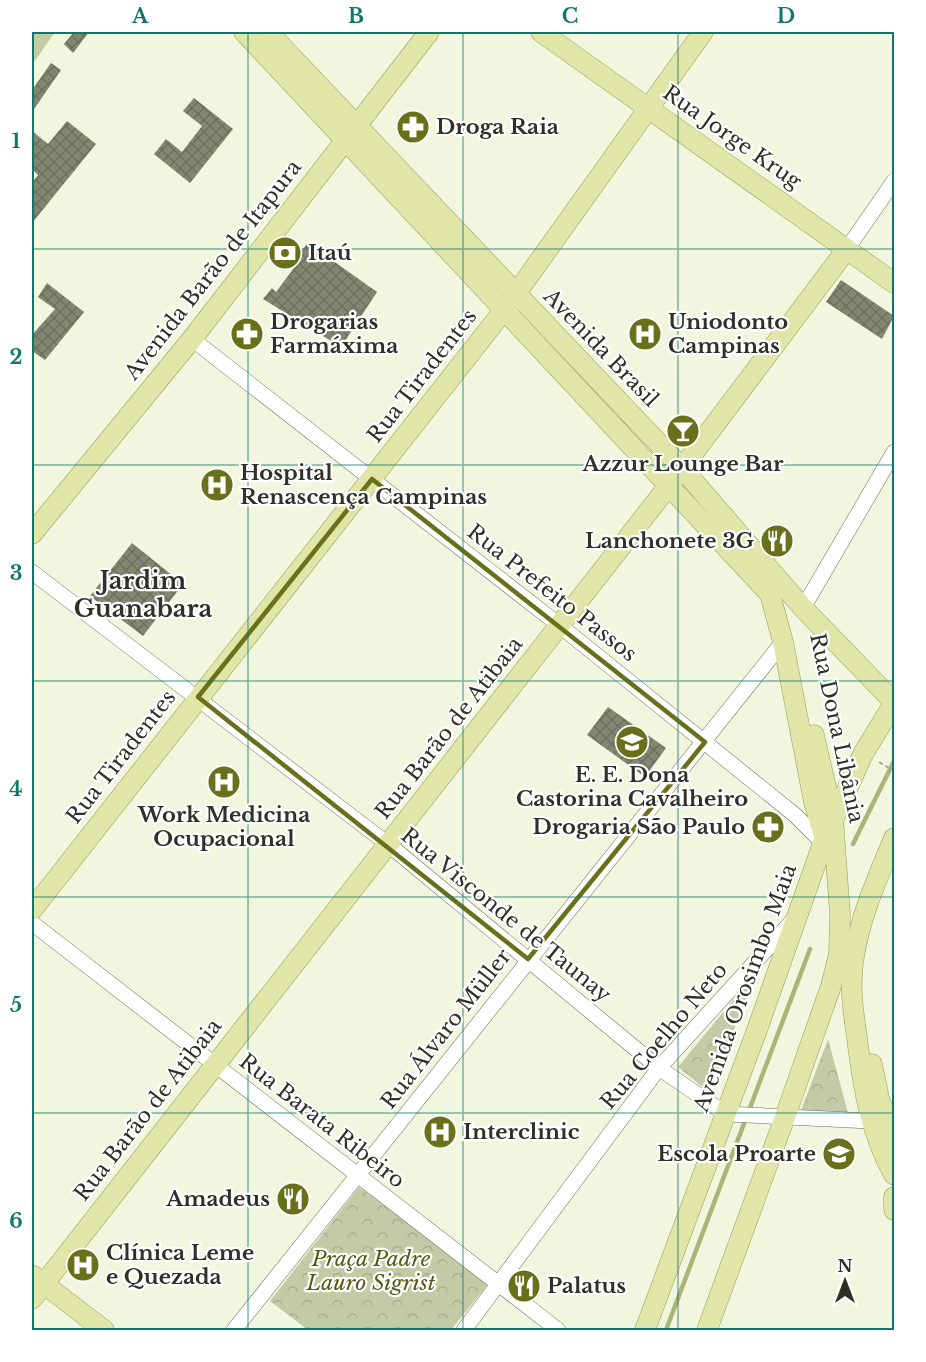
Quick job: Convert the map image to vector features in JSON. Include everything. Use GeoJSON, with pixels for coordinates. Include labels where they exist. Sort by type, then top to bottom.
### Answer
{"type":"FeatureCollection","features":[{"type":"Feature","properties":{"kind":"main road","name":"Avenida Brasil"},"geometry":{"type":"LineString","coordinates":[[244,32],[350,132],[510,301],[770,594],[783,642]]}},
{"type":"Feature","properties":{"kind":"main road","name":"Avenida Brasil"},"geometry":{"type":"LineString","coordinates":[[268,32],[350,132]]}},
{"type":"Feature","properties":{"kind":"main road","name":"Avenida Barão de Itapura"},"geometry":{"type":"LineString","coordinates":[[32,534],[192,339],[429,32]]}},
{"type":"Feature","properties":{"kind":"main road","name":"Rua Jorge Krug"},"geometry":{"type":"LineString","coordinates":[[541,32],[894,283]]}},
{"type":"Feature","properties":{"kind":"main road","name":"Rua Tiradentes"},"geometry":{"type":"LineString","coordinates":[[32,910],[510,301],[703,32]]}},
{"type":"Feature","properties":{"kind":"main road","name":"Rua Barão de Atibaia"},"geometry":{"type":"LineString","coordinates":[[35,1286],[389,845],[670,484],[848,249]]}},
{"type":"Feature","properties":{"kind":"main road","name":"Avenida Brasil"},"geometry":{"type":"LineString","coordinates":[[510,301],[682,468],[803,608],[894,703]]}},
{"type":"Feature","properties":{"kind":"main road","name":"Rua Dona Libânia"},"geometry":{"type":"LineString","coordinates":[[770,594],[784,612],[791,628],[834,818],[840,915],[839,954],[831,986],[777,1118]]}},
{"type":"Feature","properties":{"kind":"main road","name":"Rua Dona Libânia"},"geometry":{"type":"LineString","coordinates":[[783,642],[814,802],[824,841]]}},
{"type":"Feature","properties":{"kind":"main road","name":"Avenida Orosimbo Maia"},"geometry":{"type":"LineString","coordinates":[[645,1330],[732,1114],[795,918],[824,841],[863,754],[894,703]]}},
{"type":"Feature","properties":{"kind":"main road"},"geometry":{"type":"LineString","coordinates":[[894,838],[865,908],[853,957],[851,994],[864,1096],[881,1151],[894,1175]]}},
{"type":"Feature","properties":{"kind":"main road"},"geometry":{"type":"LineString","coordinates":[[865,908],[860,976],[864,1014],[879,1098],[894,1139]]}},
{"type":"Feature","properties":{"kind":"main road"},"geometry":{"type":"LineString","coordinates":[[707,1330],[777,1118]]}},
{"type":"Feature","properties":{"kind":"main road"},"geometry":{"type":"LineString","coordinates":[[894,1197],[894,1210]]}},
{"type":"Feature","properties":{"kind":"main road"},"geometry":{"type":"LineString","coordinates":[[35,1286],[104,1330]]}},
{"type":"Feature","properties":{"kind":"street","name":"Rua Barão de Atibaia"},"geometry":{"type":"LineString","coordinates":[[848,249],[894,181]]}},
{"type":"Feature","properties":{"kind":"street","name":"Rua Prefeito Passos"},"geometry":{"type":"LineString","coordinates":[[192,339],[559,625],[795,815],[824,841]]}},
{"type":"Feature","properties":{"kind":"street"},"geometry":{"type":"LineString","coordinates":[[803,608],[894,452]]}},
{"type":"Feature","properties":{"kind":"street","name":"Rua Visconde de Taunay"},"geometry":{"type":"LineString","coordinates":[[32,572],[389,845],[659,1068],[732,1114],[870,1121]]}},
{"type":"Feature","properties":{"kind":"street","name":"Rua Álvaro Müller"},"geometry":{"type":"LineString","coordinates":[[234,1330],[783,642]]}},
{"type":"Feature","properties":{"kind":"street","name":"Rua Coelho Neto"},"geometry":{"type":"LineString","coordinates":[[464,1330],[659,1068],[795,918]]}},
{"type":"Feature","properties":{"kind":"street","name":"Rua Barata Ribeiro"},"geometry":{"type":"LineString","coordinates":[[32,923],[558,1330]]}},
{"type":"Feature","properties":{"kind":"highlighted area"},"geometry":{"type":"Polygon","coordinates":[[[372,479],[705,742],[528,959],[198,697],[372,479]]]}},
{"type":"Feature","properties":{"kind":"green space"},"geometry":{"type":"Polygon","coordinates":[[[32,32],[55,32],[32,65],[32,32]]]}},
{"type":"Feature","properties":{"kind":"green space"},"geometry":{"type":"Polygon","coordinates":[[[757,971],[709,1092],[678,1067],[757,971]]]}},
{"type":"Feature","properties":{"kind":"green space"},"geometry":{"type":"Polygon","coordinates":[[[828,1039],[848,1113],[800,1113],[828,1039]]]}},
{"type":"Feature","properties":{"kind":"green space","name":"Praça Padre Lauro Sigrist"},"geometry":{"type":"Polygon","coordinates":[[[359,1187],[489,1283],[451,1330],[308,1330],[270,1301],[359,1187]]]}},
{"type":"Feature","properties":{"kind":"building"},"geometry":{"type":"Polygon","coordinates":[[[74,32],[89,32],[73,53],[64,44],[74,32]]]}},
{"type":"Feature","properties":{"kind":"building"},"geometry":{"type":"Polygon","coordinates":[[[51,63],[61,70],[32,112],[32,90],[51,63]]]}},
{"type":"Feature","properties":{"kind":"building"},"geometry":{"type":"Polygon","coordinates":[[[194,98],[233,129],[190,183],[154,154],[166,139],[182,152],[202,126],[183,111],[194,98]]]}},
{"type":"Feature","properties":{"kind":"building"},"geometry":{"type":"Polygon","coordinates":[[[67,121],[96,144],[32,223],[32,183],[38,175],[32,169],[32,131],[48,144],[67,121]]]}},
{"type":"Feature","properties":{"kind":"building"},"geometry":{"type":"Polygon","coordinates":[[[308,243],[377,292],[341,347],[263,299],[272,288],[276,292],[297,264],[293,261],[308,243]]]}},
{"type":"Feature","properties":{"kind":"building"},"geometry":{"type":"Polygon","coordinates":[[[841,280],[894,316],[882,339],[826,302],[841,280]]]}},
{"type":"Feature","properties":{"kind":"building"},"geometry":{"type":"Polygon","coordinates":[[[47,283],[84,312],[45,360],[32,351],[32,335],[55,309],[38,297],[47,283]]]}},
{"type":"Feature","properties":{"kind":"building"},"geometry":{"type":"Polygon","coordinates":[[[132,543],[183,584],[143,636],[90,596],[132,543]]]}},
{"type":"Feature","properties":{"kind":"building"},"geometry":{"type":"Polygon","coordinates":[[[608,707],[666,748],[645,777],[587,735],[608,707]]]}},
{"type":"Feature","properties":{"kind":"waterway"},"geometry":{"type":"LineString","coordinates":[[853,844],[894,761]]}},
{"type":"Feature","properties":{"kind":"waterway"},"geometry":{"type":"LineString","coordinates":[[666,1330],[810,949]]}},
{"type":"Feature","properties":{"kind":"place","name":"Droga Raia"},"geometry":{"type":"Point","coordinates":[413,127]}},
{"type":"Feature","properties":{"kind":"place","name":"Itaú"},"geometry":{"type":"Point","coordinates":[285,253]}},
{"type":"Feature","properties":{"kind":"place","name":"Drogarias Farmáxima"},"geometry":{"type":"Point","coordinates":[247,334]}},
{"type":"Feature","properties":{"kind":"place","name":"Uniodonto Campinas"},"geometry":{"type":"Point","coordinates":[645,334]}},
{"type":"Feature","properties":{"kind":"place","name":"Azzur Lounge Bar"},"geometry":{"type":"Point","coordinates":[683,431]}},
{"type":"Feature","properties":{"kind":"place","name":"Hospital Renascença Campinas"},"geometry":{"type":"Point","coordinates":[217,485]}},
{"type":"Feature","properties":{"kind":"place","name":"Lanchonete 3G"},"geometry":{"type":"Point","coordinates":[777,541]}},
{"type":"Feature","properties":{"kind":"place","name":"E. E. Dona Castorina Cavalheiro"},"geometry":{"type":"Point","coordinates":[632,742]}},
{"type":"Feature","properties":{"kind":"place","name":"Work Medicina Ocupacional"},"geometry":{"type":"Point","coordinates":[224,782]}},
{"type":"Feature","properties":{"kind":"place","name":"Drogaria São Paulo"},"geometry":{"type":"Point","coordinates":[768,827]}},
{"type":"Feature","properties":{"kind":"place","name":"Interclinic"},"geometry":{"type":"Point","coordinates":[440,1132]}},
{"type":"Feature","properties":{"kind":"place","name":"Escola Proarte"},"geometry":{"type":"Point","coordinates":[839,1154]}},
{"type":"Feature","properties":{"kind":"place","name":"Amadeus"},"geometry":{"type":"Point","coordinates":[293,1199]}},
{"type":"Feature","properties":{"kind":"place","name":"Clínica Leme e Quezada"},"geometry":{"type":"Point","coordinates":[83,1265]}},
{"type":"Feature","properties":{"kind":"place","name":"Palatus"},"geometry":{"type":"Point","coordinates":[524,1286]}},
{"type":"Feature","properties":{"kind":"district","name":"Jardim Guanabara"},"geometry":{"type":"Point","coordinates":[143,595]}}]}
